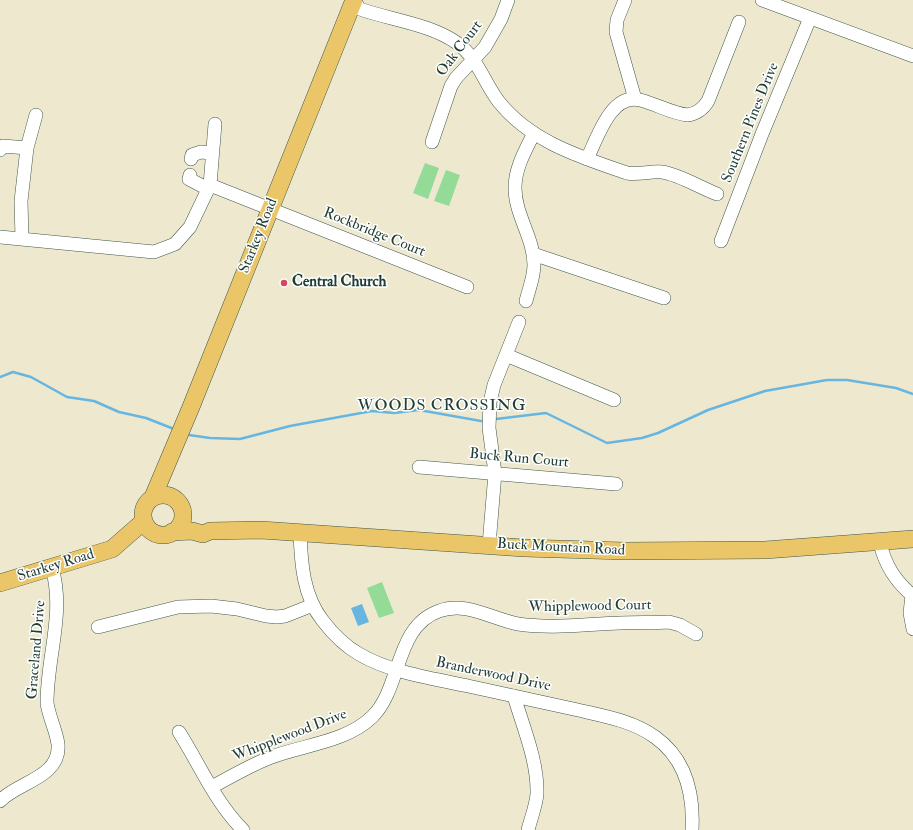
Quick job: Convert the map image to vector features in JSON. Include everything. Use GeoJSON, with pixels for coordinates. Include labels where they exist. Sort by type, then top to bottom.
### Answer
{"type":"FeatureCollection","features":[{"type":"Feature","properties":{"kind":"main road","name":"Starkey Road"},"geometry":{"type":"LineString","coordinates":[[153,497],[353,0]]}},
{"type":"Feature","properties":{"kind":"main road"},"geometry":{"type":"LineString","coordinates":[[164,472],[172,497],[180,505],[182,511],[181,523],[165,533],[152,531],[144,521],[144,507],[153,497],[159,495],[172,497]]}},
{"type":"Feature","properties":{"kind":"main road"},"geometry":{"type":"LineString","coordinates":[[182,511],[210,530]]}},
{"type":"Feature","properties":{"kind":"main road","name":"Starkey Road"},"geometry":{"type":"LineString","coordinates":[[0,583],[112,549],[144,521]]}},
{"type":"Feature","properties":{"kind":"main road","name":"Buck Mountain Road"},"geometry":{"type":"LineString","coordinates":[[165,533],[192,531],[203,534],[210,530],[261,530],[489,545],[625,551],[721,551],[880,543],[913,539]]}},
{"type":"Feature","properties":{"kind":"main road","name":"Starkey Road"},"geometry":{"type":"LineString","coordinates":[[112,549],[122,551],[165,533]]}},
{"type":"Feature","properties":{"kind":"street"},"geometry":{"type":"LineString","coordinates":[[353,0],[360,8],[428,30],[447,38],[467,51],[474,60],[497,100],[507,112],[534,133],[556,147],[636,175],[663,172],[717,194]]}},
{"type":"Feature","properties":{"kind":"street","name":"Oak Court"},"geometry":{"type":"LineString","coordinates":[[432,142],[451,86],[465,67],[474,60],[495,32],[508,0]]}},
{"type":"Feature","properties":{"kind":"street"},"geometry":{"type":"LineString","coordinates":[[625,0],[618,20],[616,32],[635,99]]}},
{"type":"Feature","properties":{"kind":"street"},"geometry":{"type":"LineString","coordinates":[[762,0],[913,56]]}},
{"type":"Feature","properties":{"kind":"street","name":"Southern Pines Drive"},"geometry":{"type":"LineString","coordinates":[[722,241],[762,134],[810,18]]}},
{"type":"Feature","properties":{"kind":"street"},"geometry":{"type":"LineString","coordinates":[[587,159],[613,109],[624,101],[635,99],[679,114],[693,115],[700,111],[708,101],[739,22]]}},
{"type":"Feature","properties":{"kind":"street"},"geometry":{"type":"LineString","coordinates":[[22,239],[22,201],[27,148],[36,115]]}},
{"type":"Feature","properties":{"kind":"street"},"geometry":{"type":"LineString","coordinates":[[0,237],[154,252],[175,244],[190,227],[209,187],[214,124]]}},
{"type":"Feature","properties":{"kind":"street"},"geometry":{"type":"LineString","coordinates":[[526,301],[533,276],[533,254],[517,203],[515,188],[520,162],[534,133]]}},
{"type":"Feature","properties":{"kind":"street"},"geometry":{"type":"LineString","coordinates":[[0,150],[3,146],[27,148]]}},
{"type":"Feature","properties":{"kind":"street"},"geometry":{"type":"LineString","coordinates":[[191,159],[192,155],[201,152],[212,152]]}},
{"type":"Feature","properties":{"kind":"street","name":"Rockbridge Court"},"geometry":{"type":"LineString","coordinates":[[190,175],[189,179],[270,208],[467,287]]}},
{"type":"Feature","properties":{"kind":"street"},"geometry":{"type":"LineString","coordinates":[[533,254],[664,298]]}},
{"type":"Feature","properties":{"kind":"street"},"geometry":{"type":"LineString","coordinates":[[489,545],[495,473],[489,428],[490,402],[519,322]]}},
{"type":"Feature","properties":{"kind":"street"},"geometry":{"type":"LineString","coordinates":[[506,355],[614,400]]}},
{"type":"Feature","properties":{"kind":"street","name":"Buck Run Court"},"geometry":{"type":"LineString","coordinates":[[419,467],[616,484]]}},
{"type":"Feature","properties":{"kind":"street","name":"Branderwood Drive"},"geometry":{"type":"LineString","coordinates":[[300,532],[303,573],[313,605],[322,620],[346,645],[375,662],[397,669],[431,679],[514,696],[627,723],[655,737],[677,759],[684,772],[692,798],[692,830]]}},
{"type":"Feature","properties":{"kind":"street"},"geometry":{"type":"LineString","coordinates":[[880,543],[890,571],[897,581],[913,595],[910,613],[913,629]]}},
{"type":"Feature","properties":{"kind":"street","name":"Graceland Drive"},"geometry":{"type":"LineString","coordinates":[[0,801],[10,792],[46,771],[57,754],[58,744],[48,714],[47,702],[58,604],[56,582],[52,568]]}},
{"type":"Feature","properties":{"kind":"street"},"geometry":{"type":"LineString","coordinates":[[98,627],[178,607],[211,606],[237,609],[276,617],[285,616],[313,605]]}},
{"type":"Feature","properties":{"kind":"street","name":"Whipplewood Court"},"geometry":{"type":"LineString","coordinates":[[397,669],[407,642],[420,623],[429,615],[449,608],[471,609],[516,623],[539,626],[669,622],[680,625],[696,634]]}},
{"type":"Feature","properties":{"kind":"street","name":"Whipplewood Drive"},"geometry":{"type":"LineString","coordinates":[[212,787],[268,758],[330,739],[361,726],[371,718],[383,703],[397,669]]}},
{"type":"Feature","properties":{"kind":"street"},"geometry":{"type":"LineString","coordinates":[[514,696],[532,758],[536,784],[535,807],[528,830]]}},
{"type":"Feature","properties":{"kind":"street"},"geometry":{"type":"LineString","coordinates":[[179,732],[212,787],[222,807],[243,830]]}},
{"type":"Feature","properties":{"kind":"green space"},"geometry":{"type":"Polygon","coordinates":[[[425,163],[439,168],[428,199],[413,193],[425,163]]]}},
{"type":"Feature","properties":{"kind":"green space"},"geometry":{"type":"Polygon","coordinates":[[[446,170],[460,175],[449,206],[434,201],[446,170]]]}},
{"type":"Feature","properties":{"kind":"green space"},"geometry":{"type":"Polygon","coordinates":[[[382,582],[394,613],[379,618],[367,588],[382,582]]]}},
{"type":"Feature","properties":{"kind":"water"},"geometry":{"type":"Polygon","coordinates":[[[362,604],[369,622],[358,626],[351,608],[362,604]]]}},
{"type":"Feature","properties":{"kind":"waterway"},"geometry":{"type":"LineString","coordinates":[[0,377],[13,372],[31,377],[67,397],[94,401],[119,412],[146,418],[174,429]]}},
{"type":"Feature","properties":{"kind":"waterway"},"geometry":{"type":"LineString","coordinates":[[496,419],[546,413],[607,443],[642,438],[658,433],[708,410],[765,391],[827,380],[847,380],[896,388],[913,394]]}},
{"type":"Feature","properties":{"kind":"waterway"},"geometry":{"type":"LineString","coordinates":[[189,435],[210,438],[240,439],[290,426],[372,411],[394,413],[419,410],[481,421]]}},
{"type":"Feature","properties":{"kind":"place","name":"Central Church"},"geometry":{"type":"Point","coordinates":[284,283]}},
{"type":"Feature","properties":{"kind":"district","name":"WOODS CROSSING"},"geometry":{"type":"Point","coordinates":[442,407]}}]}
